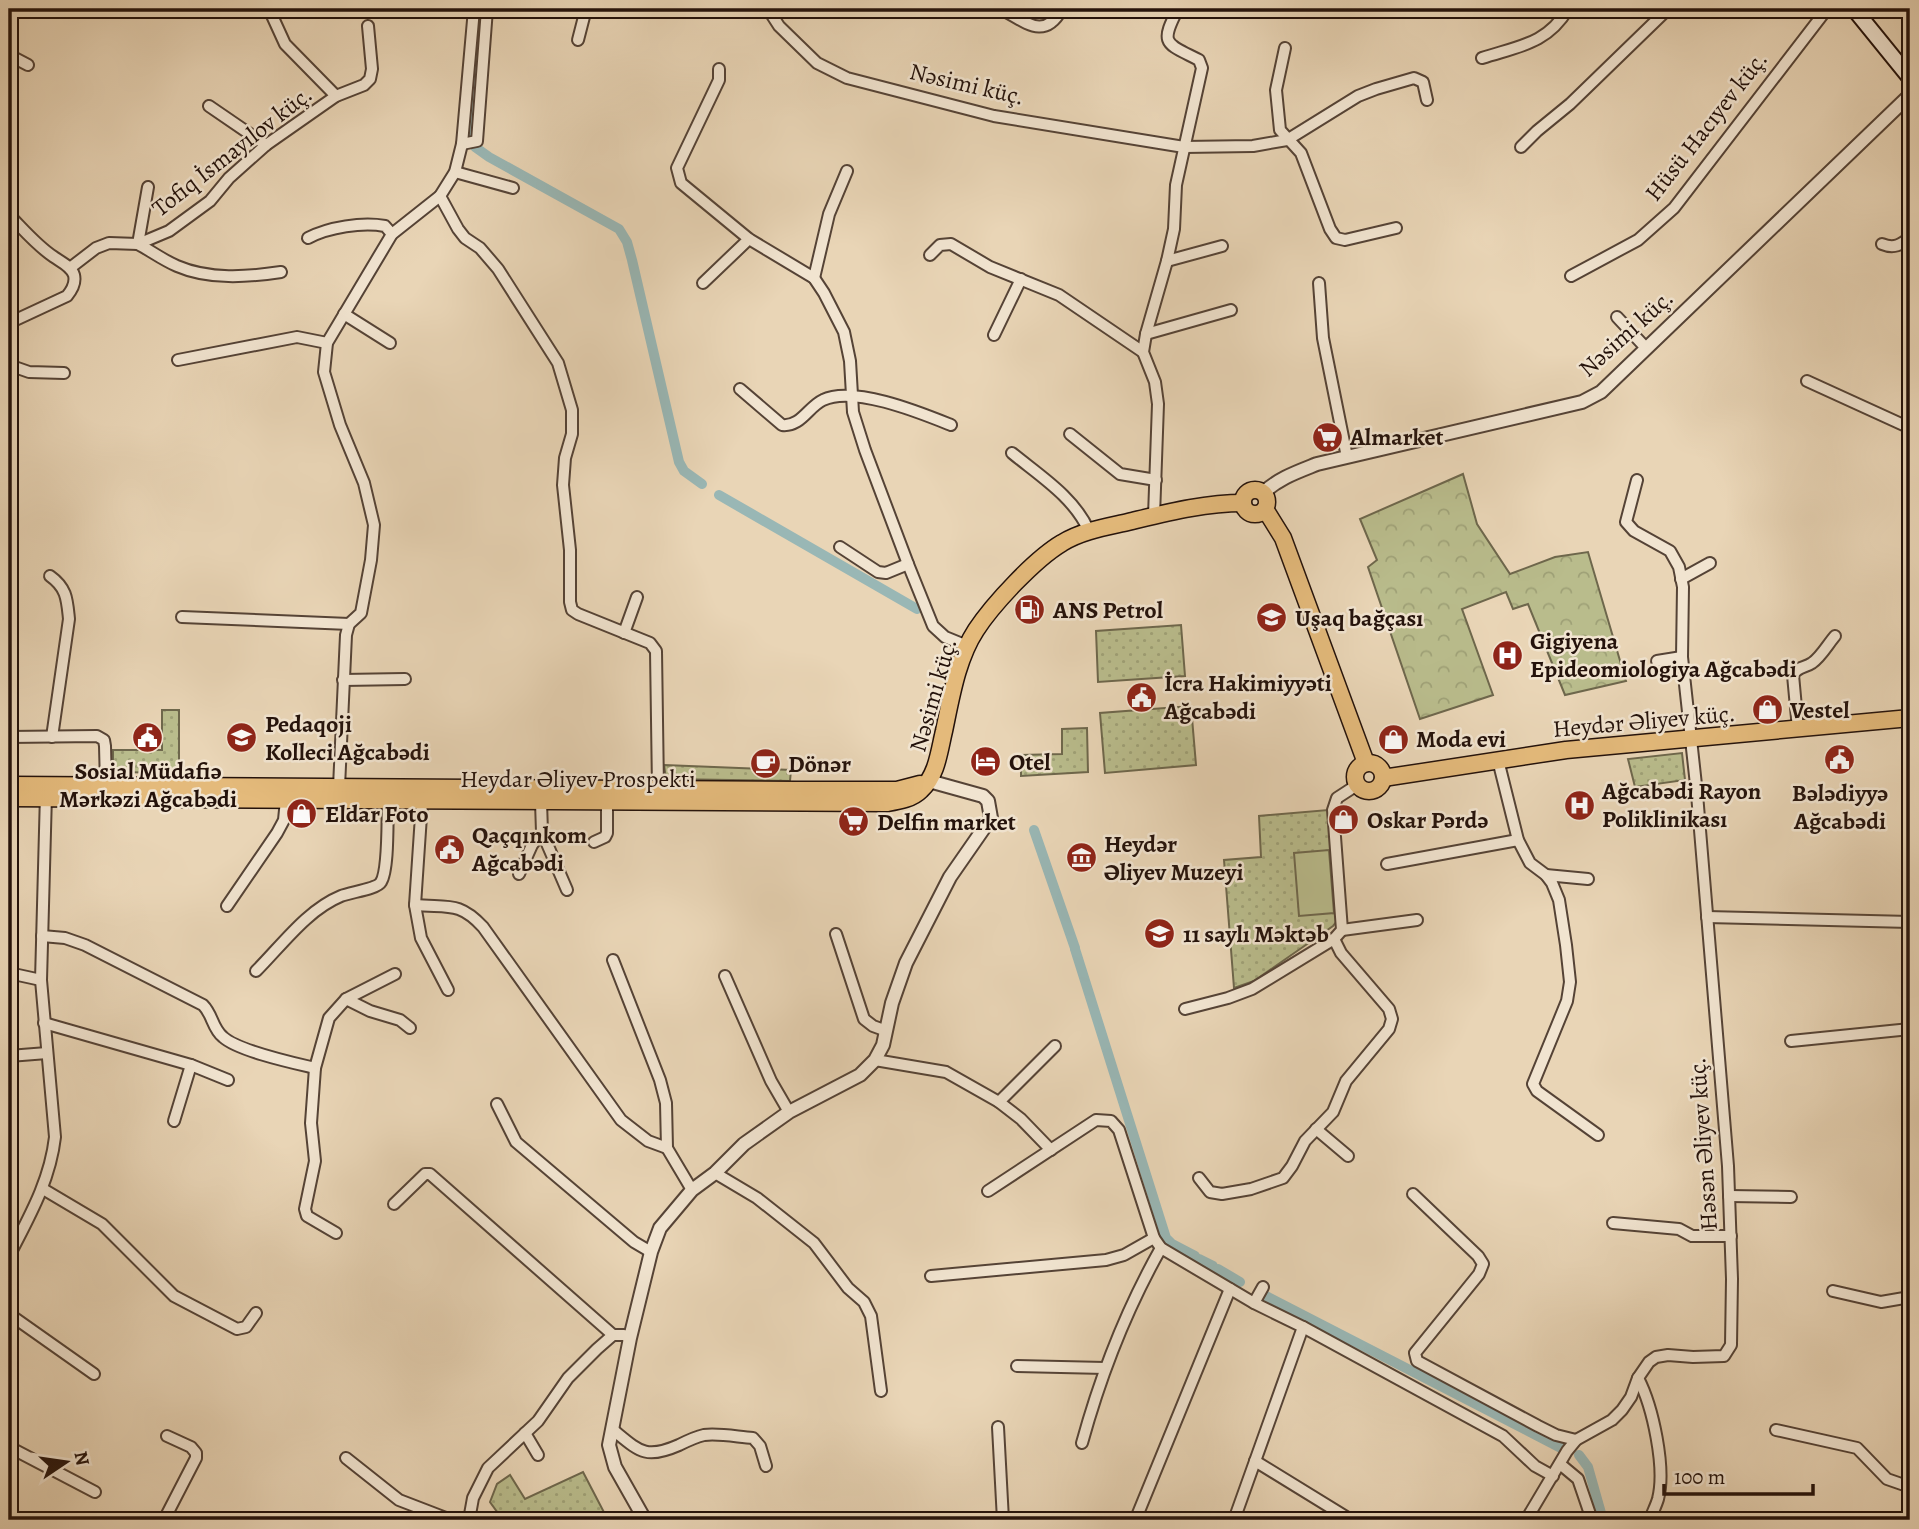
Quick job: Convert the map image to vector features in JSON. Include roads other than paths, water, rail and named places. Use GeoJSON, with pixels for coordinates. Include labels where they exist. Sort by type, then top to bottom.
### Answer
{"type":"FeatureCollection","features":[{"type":"Feature","properties":{"kind":"main road"},"geometry":{"type":"LineString","coordinates":[[1854,9],[1910,78]]}},
{"type":"Feature","properties":{"kind":"main road","name":"Nəsimi küç."},"geometry":{"type":"LineString","coordinates":[[929,781],[935,768],[967,646],[986,617],[1026,573],[1062,542],[1089,531],[1154,516],[1207,505],[1243,503],[1247,493],[1252,490],[1264,501]]}},
{"type":"Feature","properties":{"kind":"main road"},"geometry":{"type":"LineString","coordinates":[[1264,501],[1283,538],[1366,762]]}},
{"type":"Feature","properties":{"kind":"main road","name":"Heydər Əliyev küç."},"geometry":{"type":"LineString","coordinates":[[1383,778],[1566,750],[1910,718]]}},
{"type":"Feature","properties":{"kind":"main road"},"geometry":{"type":"LineString","coordinates":[[1371,762],[1380,768],[1383,778],[1375,790],[1364,791],[1356,785],[1354,774],[1357,768],[1371,762]]}},
{"type":"Feature","properties":{"kind":"main road"},"geometry":{"type":"LineString","coordinates":[[9,785],[46,792],[106,785],[897,790],[929,781]]}},
{"type":"Feature","properties":{"kind":"main road","name":"Heydar Əliyev Prospekti"},"geometry":{"type":"LineString","coordinates":[[9,798],[46,792],[286,800],[887,803],[914,796],[929,781]]}},
{"type":"Feature","properties":{"kind":"street"},"geometry":{"type":"LineString","coordinates":[[269,9],[285,44],[336,96]]}},
{"type":"Feature","properties":{"kind":"street"},"geometry":{"type":"LineString","coordinates":[[339,787],[346,635],[349,624],[361,613],[371,560],[374,525],[364,484],[340,425],[324,372],[327,343],[392,234],[440,196],[455,172],[462,144],[474,9]]}},
{"type":"Feature","properties":{"kind":"street"},"geometry":{"type":"LineString","coordinates":[[462,144],[477,141],[487,9]]}},
{"type":"Feature","properties":{"kind":"street"},"geometry":{"type":"LineString","coordinates":[[578,40],[586,9]]}},
{"type":"Feature","properties":{"kind":"street","name":"Nəsimi küç."},"geometry":{"type":"LineString","coordinates":[[768,9],[779,26],[817,63],[847,78],[994,116],[1184,146],[1253,146],[1287,140],[1358,96],[1414,78],[1423,82],[1427,100]]}},
{"type":"Feature","properties":{"kind":"street"},"geometry":{"type":"LineString","coordinates":[[1001,9],[1038,28],[1047,26],[1062,9]]}},
{"type":"Feature","properties":{"kind":"street"},"geometry":{"type":"LineString","coordinates":[[1154,516],[1158,404],[1154,382],[1143,352],[1174,229],[1176,184],[1202,68],[1199,60],[1171,46],[1167,40],[1166,32],[1178,9]]}},
{"type":"Feature","properties":{"kind":"street"},"geometry":{"type":"LineString","coordinates":[[1482,58],[1539,39],[1549,33],[1568,9]]}},
{"type":"Feature","properties":{"kind":"street"},"geometry":{"type":"LineString","coordinates":[[1521,147],[1570,104],[1668,9]]}},
{"type":"Feature","properties":{"kind":"street","name":"Hüsü Hacıyev küç."},"geometry":{"type":"LineString","coordinates":[[1571,276],[1638,240],[1674,208],[1827,9]]}},
{"type":"Feature","properties":{"kind":"street","name":"Tofiq İsmayılov küç."},"geometry":{"type":"LineString","coordinates":[[70,268],[96,248],[109,243],[138,244],[169,230],[211,201],[229,178],[266,145],[336,96],[363,85],[370,79],[372,69],[368,26]]}},
{"type":"Feature","properties":{"kind":"street"},"geometry":{"type":"LineString","coordinates":[[1285,48],[1276,90],[1279,130],[1301,153],[1336,239],[1345,240],[1396,228]]}},
{"type":"Feature","properties":{"kind":"street"},"geometry":{"type":"LineString","coordinates":[[9,55],[28,65]]}},
{"type":"Feature","properties":{"kind":"street"},"geometry":{"type":"LineString","coordinates":[[719,69],[719,80],[677,168],[681,183],[749,239],[814,278],[824,293],[844,332],[850,361],[850,396],[864,450],[908,564],[933,625],[944,637],[967,646]]}},
{"type":"Feature","properties":{"kind":"street","name":"Nəsimi küç."},"geometry":{"type":"LineString","coordinates":[[1264,501],[1273,483],[1317,464],[1582,402],[1601,392],[1910,95]]}},
{"type":"Feature","properties":{"kind":"street"},"geometry":{"type":"LineString","coordinates":[[209,106],[266,145]]}},
{"type":"Feature","properties":{"kind":"street"},"geometry":{"type":"LineString","coordinates":[[814,278],[829,214],[847,171]]}},
{"type":"Feature","properties":{"kind":"street"},"geometry":{"type":"LineString","coordinates":[[455,172],[513,188]]}},
{"type":"Feature","properties":{"kind":"street"},"geometry":{"type":"LineString","coordinates":[[148,187],[138,244],[178,267],[221,276],[255,276],[281,272]]}},
{"type":"Feature","properties":{"kind":"street"},"geometry":{"type":"LineString","coordinates":[[440,196],[465,238],[480,248],[498,269],[558,363],[572,410],[572,434],[565,458],[563,485],[570,550],[572,610],[650,643],[656,651],[658,788]]}},
{"type":"Feature","properties":{"kind":"street"},"geometry":{"type":"LineString","coordinates":[[9,215],[49,254],[70,268],[75,281],[69,294],[9,323]]}},
{"type":"Feature","properties":{"kind":"street"},"geometry":{"type":"LineString","coordinates":[[308,238],[332,230],[373,224],[385,226],[392,234]]}},
{"type":"Feature","properties":{"kind":"street"},"geometry":{"type":"LineString","coordinates":[[1882,244],[1894,247],[1910,237]]}},
{"type":"Feature","properties":{"kind":"street"},"geometry":{"type":"LineString","coordinates":[[703,283],[749,239]]}},
{"type":"Feature","properties":{"kind":"street"},"geometry":{"type":"LineString","coordinates":[[929,255],[940,245],[951,244],[990,267],[1059,295],[1143,352]]}},
{"type":"Feature","properties":{"kind":"street"},"geometry":{"type":"LineString","coordinates":[[1167,261],[1223,246]]}},
{"type":"Feature","properties":{"kind":"street"},"geometry":{"type":"LineString","coordinates":[[994,335],[1021,279]]}},
{"type":"Feature","properties":{"kind":"street"},"geometry":{"type":"LineString","coordinates":[[1319,283],[1323,338],[1347,457]]}},
{"type":"Feature","properties":{"kind":"street"},"geometry":{"type":"LineString","coordinates":[[1146,334],[1231,310]]}},
{"type":"Feature","properties":{"kind":"street"},"geometry":{"type":"LineString","coordinates":[[344,314],[390,343]]}},
{"type":"Feature","properties":{"kind":"street"},"geometry":{"type":"LineString","coordinates":[[1617,317],[1646,348]]}},
{"type":"Feature","properties":{"kind":"street"},"geometry":{"type":"LineString","coordinates":[[178,360],[297,337],[327,343]]}},
{"type":"Feature","properties":{"kind":"street"},"geometry":{"type":"LineString","coordinates":[[9,365],[29,372],[64,373]]}},
{"type":"Feature","properties":{"kind":"street"},"geometry":{"type":"LineString","coordinates":[[1807,381],[1910,428]]}},
{"type":"Feature","properties":{"kind":"street"},"geometry":{"type":"LineString","coordinates":[[740,388],[782,425],[790,426],[821,400],[836,396],[850,396],[906,407],[951,425]]}},
{"type":"Feature","properties":{"kind":"street"},"geometry":{"type":"LineString","coordinates":[[1070,434],[1120,474],[1156,480]]}},
{"type":"Feature","properties":{"kind":"street"},"geometry":{"type":"LineString","coordinates":[[1012,453],[1069,500],[1089,531]]}},
{"type":"Feature","properties":{"kind":"street"},"geometry":{"type":"LineString","coordinates":[[1637,480],[1626,522],[1634,531],[1670,551],[1682,579],[1710,563]]}},
{"type":"Feature","properties":{"kind":"street"},"geometry":{"type":"LineString","coordinates":[[840,547],[878,572],[886,573],[908,564]]}},
{"type":"Feature","properties":{"kind":"street"},"geometry":{"type":"LineString","coordinates":[[50,576],[61,584],[67,600],[69,619],[52,737]]}},
{"type":"Feature","properties":{"kind":"street","name":"Həsən Əliyev küç."},"geometry":{"type":"LineString","coordinates":[[1576,1440],[1622,1410],[1631,1397],[1638,1378],[1656,1357],[1724,1356],[1731,1345],[1729,1196],[1697,794],[1682,657],[1682,579]]}},
{"type":"Feature","properties":{"kind":"street"},"geometry":{"type":"LineString","coordinates":[[624,633],[637,597]]}},
{"type":"Feature","properties":{"kind":"street"},"geometry":{"type":"LineString","coordinates":[[182,617],[349,624]]}},
{"type":"Feature","properties":{"kind":"street"},"geometry":{"type":"LineString","coordinates":[[1798,729],[1793,674],[1799,668],[1815,661],[1835,636]]}},
{"type":"Feature","properties":{"kind":"street"},"geometry":{"type":"LineString","coordinates":[[1657,661],[1682,657]]}},
{"type":"Feature","properties":{"kind":"street"},"geometry":{"type":"LineString","coordinates":[[343,680],[405,679]]}},
{"type":"Feature","properties":{"kind":"street"},"geometry":{"type":"LineString","coordinates":[[9,737],[97,736],[104,740],[106,785]]}},
{"type":"Feature","properties":{"kind":"street"},"geometry":{"type":"LineString","coordinates":[[1498,760],[1518,840],[1530,863],[1546,875],[1559,900],[1570,982],[1567,1001],[1533,1084],[1537,1091],[1598,1135]]}},
{"type":"Feature","properties":{"kind":"street"},"geometry":{"type":"LineString","coordinates":[[645,1520],[611,1457],[609,1445],[630,1338],[651,1252],[660,1228],[692,1190],[715,1173],[744,1144],[789,1112],[860,1075],[875,1060],[883,1045],[884,1030],[906,963],[950,877],[991,818],[991,808],[983,796],[929,781]]}},
{"type":"Feature","properties":{"kind":"street"},"geometry":{"type":"LineString","coordinates":[[1199,1178],[1210,1192],[1222,1194],[1251,1189],[1283,1178],[1305,1141],[1333,1112],[1346,1081],[1389,1029],[1392,1019],[1389,1009],[1341,953],[1338,934],[1341,899],[1333,810],[1337,798],[1356,785]]}},
{"type":"Feature","properties":{"kind":"street"},"geometry":{"type":"LineString","coordinates":[[9,1255],[43,1189],[52,1160],[55,1137],[41,980],[46,792]]}},
{"type":"Feature","properties":{"kind":"street"},"geometry":{"type":"LineString","coordinates":[[227,906],[277,833],[284,820],[286,800]]}},
{"type":"Feature","properties":{"kind":"street"},"geometry":{"type":"LineString","coordinates":[[256,971],[318,909],[341,896],[378,887],[383,880],[385,868],[388,801]]}},
{"type":"Feature","properties":{"kind":"street"},"geometry":{"type":"LineString","coordinates":[[422,801],[415,905],[421,938],[447,990]]}},
{"type":"Feature","properties":{"kind":"street"},"geometry":{"type":"LineString","coordinates":[[541,802],[542,832],[567,890]]}},
{"type":"Feature","properties":{"kind":"street"},"geometry":{"type":"LineString","coordinates":[[594,842],[605,837],[607,833],[607,802]]}},
{"type":"Feature","properties":{"kind":"street"},"geometry":{"type":"LineString","coordinates":[[519,874],[532,845],[542,832]]}},
{"type":"Feature","properties":{"kind":"street"},"geometry":{"type":"LineString","coordinates":[[1387,864],[1518,840]]}},
{"type":"Feature","properties":{"kind":"street"},"geometry":{"type":"LineString","coordinates":[[1546,875],[1588,879]]}},
{"type":"Feature","properties":{"kind":"street"},"geometry":{"type":"LineString","coordinates":[[415,905],[461,908],[470,913],[483,927],[621,1119],[648,1141],[667,1148]]}},
{"type":"Feature","properties":{"kind":"street"},"geometry":{"type":"LineString","coordinates":[[1707,917],[1910,922]]}},
{"type":"Feature","properties":{"kind":"street"},"geometry":{"type":"LineString","coordinates":[[1185,1009],[1252,989],[1338,934],[1417,920]]}},
{"type":"Feature","properties":{"kind":"street"},"geometry":{"type":"LineString","coordinates":[[836,934],[864,1019],[884,1030]]}},
{"type":"Feature","properties":{"kind":"street"},"geometry":{"type":"LineString","coordinates":[[42,936],[65,938],[85,945],[203,1005],[211,1012],[215,1028],[225,1039],[268,1056],[315,1068]]}},
{"type":"Feature","properties":{"kind":"street"},"geometry":{"type":"LineString","coordinates":[[613,960],[660,1080],[666,1103],[667,1148],[692,1190]]}},
{"type":"Feature","properties":{"kind":"street"},"geometry":{"type":"LineString","coordinates":[[9,973],[41,980]]}},
{"type":"Feature","properties":{"kind":"street"},"geometry":{"type":"LineString","coordinates":[[336,1233],[307,1216],[305,1209],[315,1161],[311,1123],[315,1068],[329,1018],[346,999],[395,974]]}},
{"type":"Feature","properties":{"kind":"street"},"geometry":{"type":"LineString","coordinates":[[725,976],[771,1082],[789,1112]]}},
{"type":"Feature","properties":{"kind":"street"},"geometry":{"type":"LineString","coordinates":[[346,999],[370,1011],[400,1020],[410,1028]]}},
{"type":"Feature","properties":{"kind":"street"},"geometry":{"type":"LineString","coordinates":[[44,1023],[191,1065],[228,1080]]}},
{"type":"Feature","properties":{"kind":"street"},"geometry":{"type":"LineString","coordinates":[[1791,1041],[1910,1029]]}},
{"type":"Feature","properties":{"kind":"street"},"geometry":{"type":"LineString","coordinates":[[999,1102],[1055,1046]]}},
{"type":"Feature","properties":{"kind":"street"},"geometry":{"type":"LineString","coordinates":[[9,1056],[47,1053]]}},
{"type":"Feature","properties":{"kind":"street"},"geometry":{"type":"LineString","coordinates":[[875,1060],[946,1072],[999,1102],[1021,1119],[1051,1150]]}},
{"type":"Feature","properties":{"kind":"street"},"geometry":{"type":"LineString","coordinates":[[174,1121],[191,1065]]}},
{"type":"Feature","properties":{"kind":"street"},"geometry":{"type":"LineString","coordinates":[[497,1104],[516,1142],[634,1242],[651,1252]]}},
{"type":"Feature","properties":{"kind":"street"},"geometry":{"type":"LineString","coordinates":[[988,1191],[1096,1120],[1111,1121],[1119,1130],[1154,1238],[1161,1248],[1254,1303],[1377,1365],[1503,1436],[1542,1472],[1553,1476]]}},
{"type":"Feature","properties":{"kind":"street"},"geometry":{"type":"LineString","coordinates":[[1316,1129],[1348,1156]]}},
{"type":"Feature","properties":{"kind":"street"},"geometry":{"type":"LineString","coordinates":[[715,1173],[757,1198],[814,1243],[848,1288],[864,1301],[871,1317],[881,1391]]}},
{"type":"Feature","properties":{"kind":"street"},"geometry":{"type":"LineString","coordinates":[[394,1204],[425,1174],[430,1174],[613,1335],[630,1338]]}},
{"type":"Feature","properties":{"kind":"street"},"geometry":{"type":"LineString","coordinates":[[43,1189],[102,1224],[174,1296],[237,1329],[246,1326],[256,1313]]}},
{"type":"Feature","properties":{"kind":"street"},"geometry":{"type":"LineString","coordinates":[[1413,1194],[1478,1256],[1483,1264],[1479,1274],[1415,1353],[1417,1361],[1556,1435],[1576,1440],[1526,1520]]}},
{"type":"Feature","properties":{"kind":"street"},"geometry":{"type":"LineString","coordinates":[[1729,1196],[1791,1197]]}},
{"type":"Feature","properties":{"kind":"street"},"geometry":{"type":"LineString","coordinates":[[1613,1223],[1679,1229],[1692,1236],[1731,1236]]}},
{"type":"Feature","properties":{"kind":"street"},"geometry":{"type":"LineString","coordinates":[[931,1276],[1106,1260],[1124,1255],[1154,1238]]}},
{"type":"Feature","properties":{"kind":"street"},"geometry":{"type":"LineString","coordinates":[[1082,1443],[1105,1368],[1136,1293],[1161,1248]]}},
{"type":"Feature","properties":{"kind":"street"},"geometry":{"type":"LineString","coordinates":[[1254,1303],[1263,1287]]}},
{"type":"Feature","properties":{"kind":"street"},"geometry":{"type":"LineString","coordinates":[[1137,1516],[1230,1289]]}},
{"type":"Feature","properties":{"kind":"street"},"geometry":{"type":"LineString","coordinates":[[1833,1291],[1881,1302],[1910,1297]]}},
{"type":"Feature","properties":{"kind":"street"},"geometry":{"type":"LineString","coordinates":[[9,1314],[94,1374]]}},
{"type":"Feature","properties":{"kind":"street"},"geometry":{"type":"LineString","coordinates":[[1234,1520],[1303,1327]]}},
{"type":"Feature","properties":{"kind":"street"},"geometry":{"type":"LineString","coordinates":[[469,1520],[473,1498],[488,1468],[538,1421],[568,1378],[613,1335]]}},
{"type":"Feature","properties":{"kind":"street"},"geometry":{"type":"LineString","coordinates":[[1017,1366],[1105,1368]]}},
{"type":"Feature","properties":{"kind":"street"},"geometry":{"type":"LineString","coordinates":[[1638,1378],[1652,1421],[1659,1465],[1658,1498],[1650,1520]]}},
{"type":"Feature","properties":{"kind":"street"},"geometry":{"type":"LineString","coordinates":[[998,1427],[1003,1520]]}},
{"type":"Feature","properties":{"kind":"street"},"geometry":{"type":"LineString","coordinates":[[612,1429],[641,1451],[652,1454],[661,1453],[707,1434],[753,1438],[760,1446],[766,1466]]}},
{"type":"Feature","properties":{"kind":"street"},"geometry":{"type":"LineString","coordinates":[[1776,1430],[1857,1448],[1887,1479],[1910,1487]]}},
{"type":"Feature","properties":{"kind":"street"},"geometry":{"type":"LineString","coordinates":[[525,1433],[538,1455]]}},
{"type":"Feature","properties":{"kind":"street"},"geometry":{"type":"LineString","coordinates":[[164,1520],[196,1453],[191,1447],[167,1436]]}},
{"type":"Feature","properties":{"kind":"street"},"geometry":{"type":"LineString","coordinates":[[9,1447],[95,1492]]}},
{"type":"Feature","properties":{"kind":"street"},"geometry":{"type":"LineString","coordinates":[[346,1458],[399,1500],[451,1520]]}},
{"type":"Feature","properties":{"kind":"street"},"geometry":{"type":"LineString","coordinates":[[1255,1461],[1351,1520]]}},
{"type":"Feature","properties":{"kind":"street"},"geometry":{"type":"LineString","coordinates":[[1560,1464],[1578,1479],[1592,1520]]}},
{"type":"Feature","properties":{"kind":"waterway"},"geometry":{"type":"LineString","coordinates":[[472,136],[482,9]]}},
{"type":"Feature","properties":{"kind":"waterway"},"geometry":{"type":"LineString","coordinates":[[475,147],[619,229],[627,242],[632,260],[679,462],[684,471],[702,484]]}},
{"type":"Feature","properties":{"kind":"waterway"},"geometry":{"type":"LineString","coordinates":[[719,495],[917,609]]}},
{"type":"Feature","properties":{"kind":"waterway"},"geometry":{"type":"LineString","coordinates":[[1034,830],[1075,948]]}},
{"type":"Feature","properties":{"kind":"waterway"},"geometry":{"type":"LineString","coordinates":[[1075,949],[1166,1238],[1195,1256]]}},
{"type":"Feature","properties":{"kind":"waterway"},"geometry":{"type":"LineString","coordinates":[[1199,1259],[1213,1266]]}},
{"type":"Feature","properties":{"kind":"waterway"},"geometry":{"type":"LineString","coordinates":[[1218,1269],[1240,1282]]}},
{"type":"Feature","properties":{"kind":"waterway"},"geometry":{"type":"LineString","coordinates":[[1264,1295],[1561,1448]]}},
{"type":"Feature","properties":{"kind":"waterway"},"geometry":{"type":"LineString","coordinates":[[1579,1455],[1588,1467],[1603,1520]]}},
{"type":"Feature","properties":{"kind":"place","name":"Almarket"},"geometry":{"type":"Point","coordinates":[1327,437]}},
{"type":"Feature","properties":{"kind":"place","name":"ANS Petrol"},"geometry":{"type":"Point","coordinates":[1030,610]}},
{"type":"Feature","properties":{"kind":"place","name":"Uşaq bağçası"},"geometry":{"type":"Point","coordinates":[1272,618]}},
{"type":"Feature","properties":{"kind":"place","name":"Gigiyena Epideomiologiya Ağcabədi"},"geometry":{"type":"Point","coordinates":[1507,655]}},
{"type":"Feature","properties":{"kind":"place","name":"İcra Hakimiyyəti Ağcabədi"},"geometry":{"type":"Point","coordinates":[1141,697]}},
{"type":"Feature","properties":{"kind":"place","name":"Vestel"},"geometry":{"type":"Point","coordinates":[1767,710]}},
{"type":"Feature","properties":{"kind":"place","name":"Sosial Müdafiə Mərkəzi Ağcabədi"},"geometry":{"type":"Point","coordinates":[148,737]}},
{"type":"Feature","properties":{"kind":"place","name":"Pedaqoji Kolleci Ağcabədi"},"geometry":{"type":"Point","coordinates":[242,738]}},
{"type":"Feature","properties":{"kind":"place","name":"Moda evi"},"geometry":{"type":"Point","coordinates":[1393,739]}},
{"type":"Feature","properties":{"kind":"place","name":"Bələdiyyə Ağcabədi"},"geometry":{"type":"Point","coordinates":[1840,759]}},
{"type":"Feature","properties":{"kind":"place","name":"Otel"},"geometry":{"type":"Point","coordinates":[986,762]}},
{"type":"Feature","properties":{"kind":"place","name":"Dönər"},"geometry":{"type":"Point","coordinates":[765,764]}},
{"type":"Feature","properties":{"kind":"place","name":"Ağcabədi Rayon Poliklinikası"},"geometry":{"type":"Point","coordinates":[1579,805]}},
{"type":"Feature","properties":{"kind":"place","name":"Eldar Foto"},"geometry":{"type":"Point","coordinates":[302,814]}},
{"type":"Feature","properties":{"kind":"place","name":"Oskar Pərdə"},"geometry":{"type":"Point","coordinates":[1344,820]}},
{"type":"Feature","properties":{"kind":"place","name":"Delfin market"},"geometry":{"type":"Point","coordinates":[854,822]}},
{"type":"Feature","properties":{"kind":"place","name":"Qaçqınkom Ağcabədi"},"geometry":{"type":"Point","coordinates":[449,849]}},
{"type":"Feature","properties":{"kind":"place","name":"Heydər Əliyev Muzeyi"},"geometry":{"type":"Point","coordinates":[1081,858]}},
{"type":"Feature","properties":{"kind":"place","name":"11 saylı Məktəb"},"geometry":{"type":"Point","coordinates":[1160,934]}}]}
